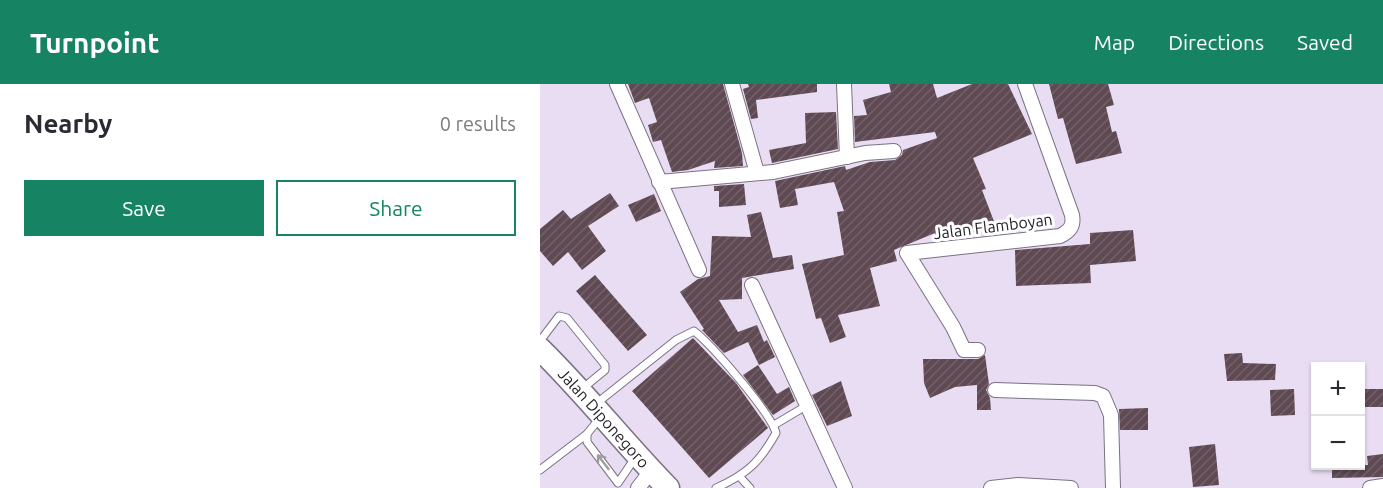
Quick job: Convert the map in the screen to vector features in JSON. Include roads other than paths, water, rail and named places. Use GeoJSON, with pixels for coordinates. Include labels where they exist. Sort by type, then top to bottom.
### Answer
{"type":"FeatureCollection","features":[{"type":"Feature","properties":{"kind":"main road","name":"Jalan Diponegoro"},"geometry":{"type":"LineString","coordinates":[[540,349],[592,404],[642,472],[668,488]]}},
{"type":"Feature","properties":{"kind":"street"},"geometry":{"type":"LineString","coordinates":[[617,84],[699,270]]}},
{"type":"Feature","properties":{"kind":"street"},"geometry":{"type":"LineString","coordinates":[[732,84],[757,173]]}},
{"type":"Feature","properties":{"kind":"street"},"geometry":{"type":"LineString","coordinates":[[844,84],[847,157]]}},
{"type":"Feature","properties":{"kind":"street","name":"Jalan Flamboyan"},"geometry":{"type":"LineString","coordinates":[[978,351],[964,351],[953,327],[907,253],[1060,236],[1070,229],[1074,223],[1072,215],[1025,84]]}},
{"type":"Feature","properties":{"kind":"street"},"geometry":{"type":"LineString","coordinates":[[659,182],[757,173],[894,151]]}},
{"type":"Feature","properties":{"kind":"street"},"geometry":{"type":"LineString","coordinates":[[752,285],[845,488]]}},
{"type":"Feature","properties":{"kind":"street"},"geometry":{"type":"LineString","coordinates":[[994,390],[1095,393],[1103,396],[1111,416],[1113,488]]}},
{"type":"Feature","properties":{"kind":"street"},"geometry":{"type":"LineString","coordinates":[[991,488],[1018,485],[1071,488]]}},
{"type":"Feature","properties":{"kind":"street"},"geometry":{"type":"LineString","coordinates":[[1370,488],[1383,486]]}},
{"type":"Feature","properties":{"kind":"lane"},"geometry":{"type":"LineString","coordinates":[[540,341],[559,316],[567,318],[605,365],[592,404],[587,442],[616,485],[642,472]]}},
{"type":"Feature","properties":{"kind":"lane"},"geometry":{"type":"LineString","coordinates":[[592,404],[676,340],[694,331],[774,424],[776,433],[754,466],[740,477],[716,488]]}},
{"type":"Feature","properties":{"kind":"lane"},"geometry":{"type":"LineString","coordinates":[[774,424],[806,406]]}},
{"type":"Feature","properties":{"kind":"lane"},"geometry":{"type":"LineString","coordinates":[[540,470],[587,434]]}},
{"type":"Feature","properties":{"kind":"lane"},"geometry":{"type":"LineString","coordinates":[[740,477],[750,488]]}}]}
